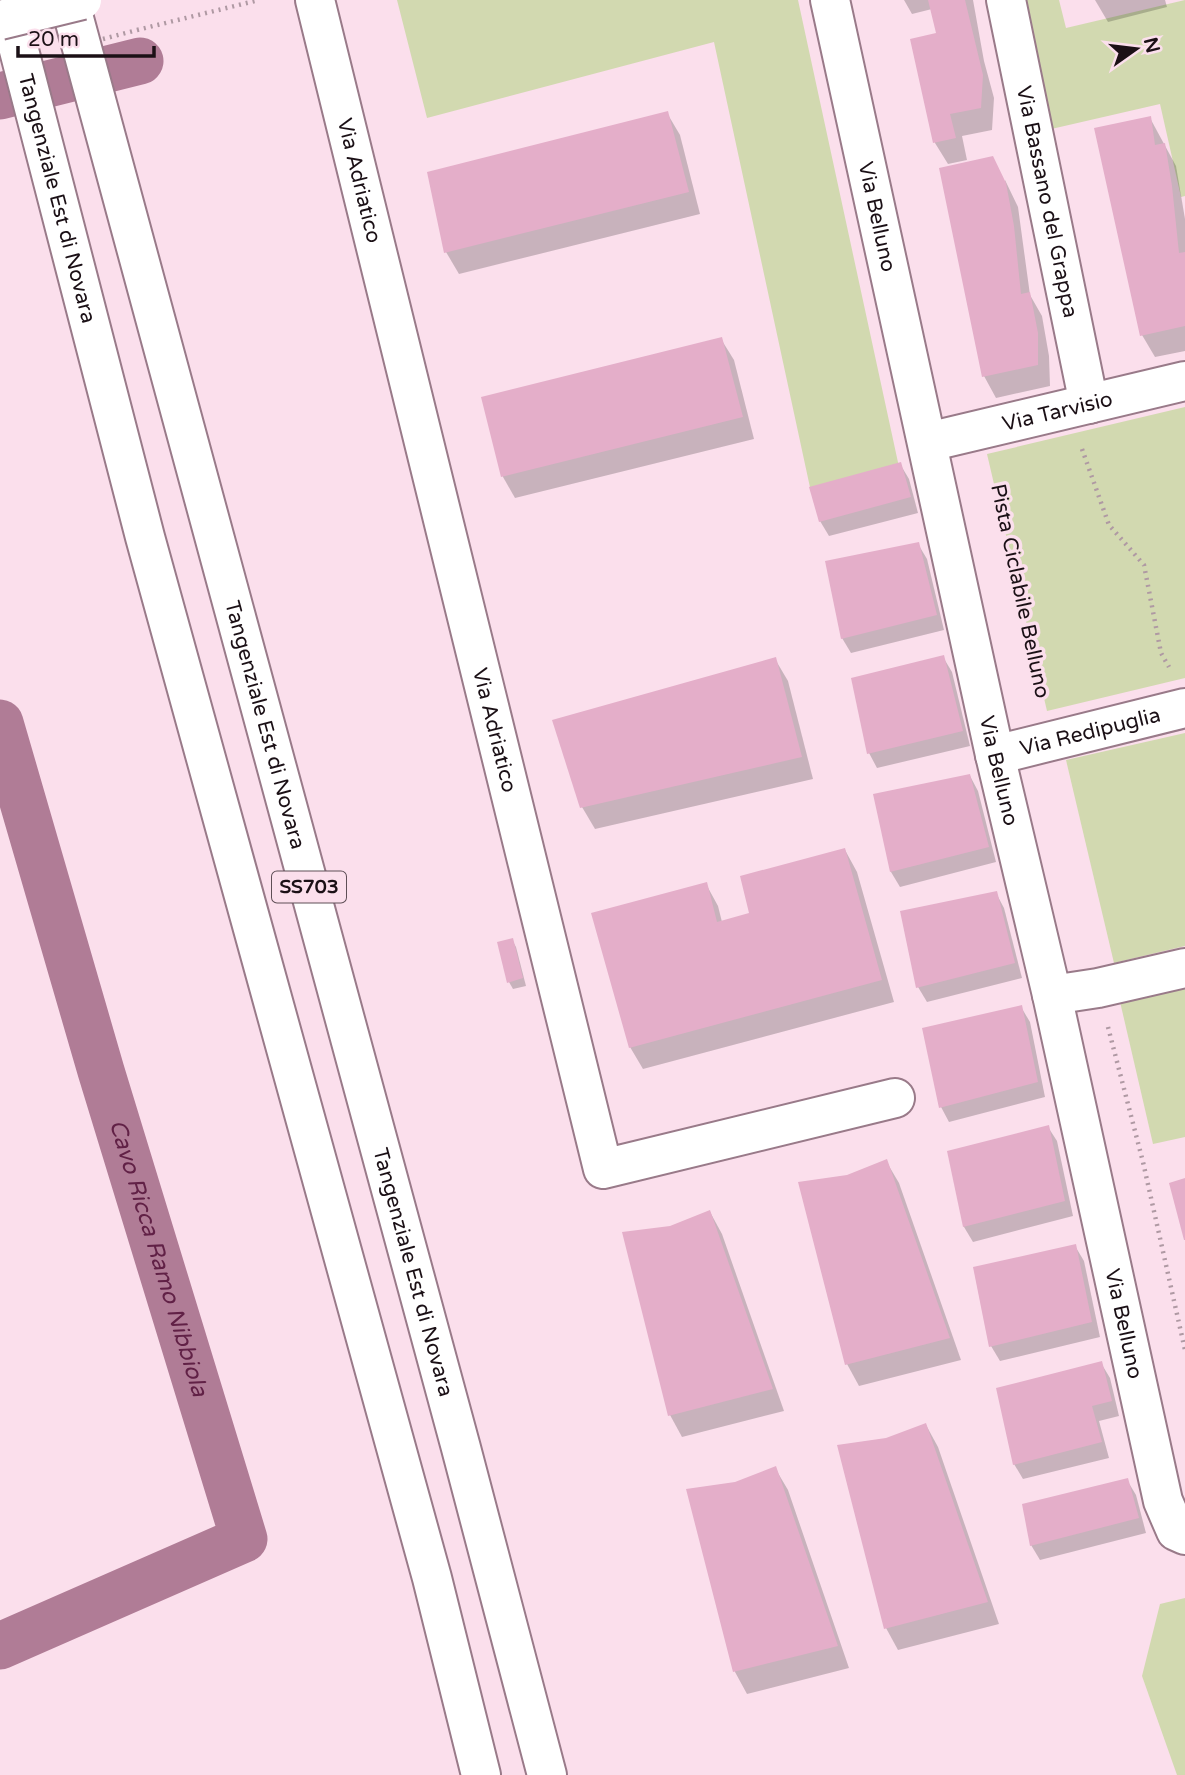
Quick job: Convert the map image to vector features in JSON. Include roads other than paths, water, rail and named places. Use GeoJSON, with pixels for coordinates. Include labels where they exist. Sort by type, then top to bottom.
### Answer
{"type":"FeatureCollection","features":[{"type":"Feature","properties":{"kind":"main road","name":"Tangenziale Est di Novara"},"geometry":{"type":"LineString","coordinates":[[6,0],[145,537],[432,1578],[481,1775]]}},
{"type":"Feature","properties":{"kind":"main road","name":"Tangenziale Est di Novara"},"geometry":{"type":"LineString","coordinates":[[69,0],[547,1775]]}},
{"type":"Feature","properties":{"kind":"main road"},"geometry":{"type":"LineString","coordinates":[[0,20],[82,0]]}},
{"type":"Feature","properties":{"kind":"main road","name":"Via Adriatico"},"geometry":{"type":"LineString","coordinates":[[315,0],[603,1169],[894,1098]]}},
{"type":"Feature","properties":{"kind":"main road","name":"Via Belluno"},"geometry":{"type":"LineString","coordinates":[[830,0],[995,755],[1052,995],[1163,1501],[1175,1531],[1185,1535]]}},
{"type":"Feature","properties":{"kind":"main road","name":"Via Bassano del Grappa"},"geometry":{"type":"LineString","coordinates":[[1006,0],[1089,404]]}},
{"type":"Feature","properties":{"kind":"main road","name":"Via Tarvisio"},"geometry":{"type":"LineString","coordinates":[[928,442],[1185,381]]}},
{"type":"Feature","properties":{"kind":"main road","name":"Via Redipuglia"},"geometry":{"type":"LineString","coordinates":[[995,755],[1179,692]]}},
{"type":"Feature","properties":{"kind":"main road"},"geometry":{"type":"LineString","coordinates":[[1052,995],[1098,988],[1185,968]]}},
{"type":"Feature","properties":{"kind":"waterway","name":"Cavo Ricca Ramo Nibbiola"},"geometry":{"type":"LineString","coordinates":[[0,96],[140,61]]}},
{"type":"Feature","properties":{"kind":"waterway","name":"Cavo Ricca Ramo Nibbiola"},"geometry":{"type":"LineString","coordinates":[[0,723],[101,1071],[244,1539],[0,1646]]}}]}
